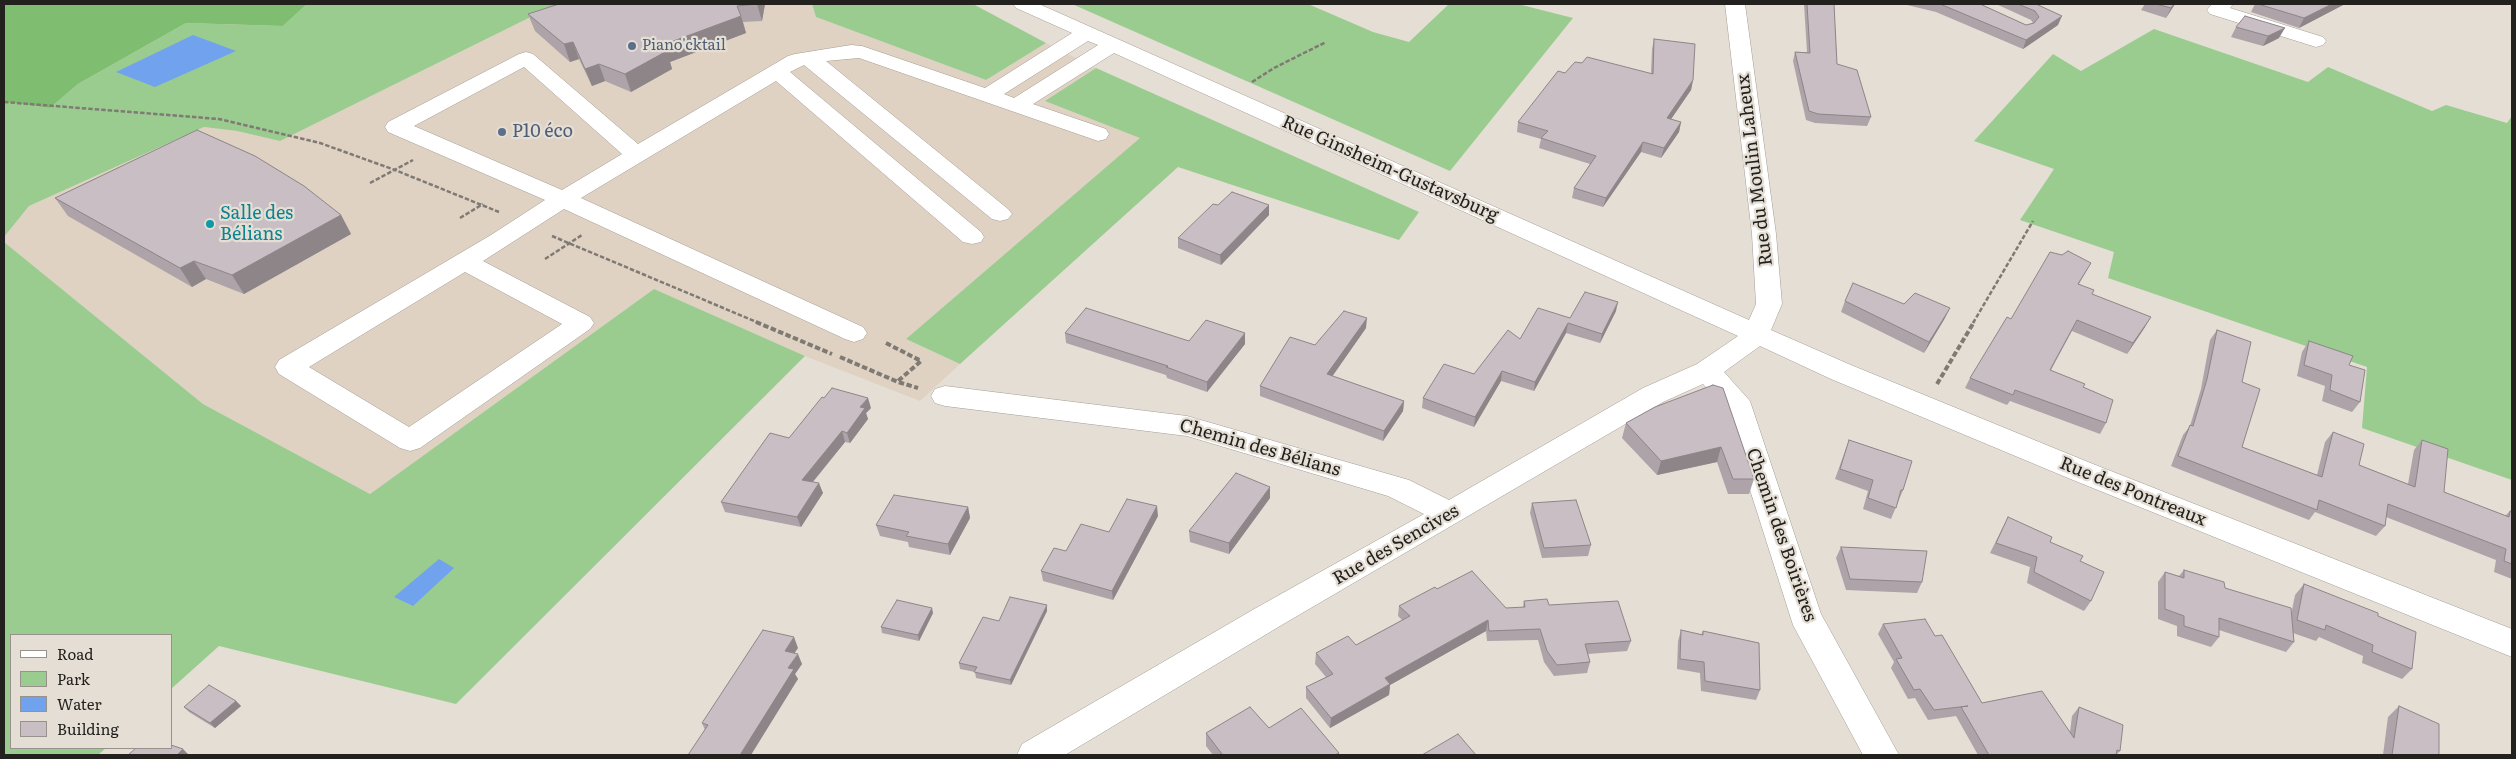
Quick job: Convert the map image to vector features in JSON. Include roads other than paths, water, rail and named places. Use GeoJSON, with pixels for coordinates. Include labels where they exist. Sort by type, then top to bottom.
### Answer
{"type":"FeatureCollection","features":[{"type":"Feature","properties":{"kind":"street","name":"Rue Ginsheim-Gustavsburg"},"geometry":{"type":"LineString","coordinates":[[1023,4],[1756,335]]}},
{"type":"Feature","properties":{"kind":"street","name":"Rue du Moulin Laheux"},"geometry":{"type":"LineString","coordinates":[[1735,4],[1765,243],[1769,304],[1756,335]]}},
{"type":"Feature","properties":{"kind":"street"},"geometry":{"type":"LineString","coordinates":[[2222,4],[2217,10],[2316,41]]}},
{"type":"Feature","properties":{"kind":"street"},"geometry":{"type":"LineString","coordinates":[[987,96],[1086,33]]}},
{"type":"Feature","properties":{"kind":"street"},"geometry":{"type":"LineString","coordinates":[[1016,106],[1112,45]]}},
{"type":"Feature","properties":{"kind":"street"},"geometry":{"type":"LineString","coordinates":[[464,262],[581,323],[410,440],[289,367],[464,262],[563,199],[795,60],[862,52],[1098,134]]}},
{"type":"Feature","properties":{"kind":"street"},"geometry":{"type":"LineString","coordinates":[[637,155],[526,58],[396,127],[563,199],[854,333]]}},
{"type":"Feature","properties":{"kind":"street"},"geometry":{"type":"LineString","coordinates":[[809,58],[1000,214]]}},
{"type":"Feature","properties":{"kind":"street"},"geometry":{"type":"LineString","coordinates":[[777,71],[972,237]]}},
{"type":"Feature","properties":{"kind":"street","name":"Rue des Sencives"},"geometry":{"type":"LineString","coordinates":[[1035,755],[1268,617],[1448,516],[1653,395],[1706,371],[1740,349],[1756,335]]}},
{"type":"Feature","properties":{"kind":"street","name":"Rue des Pontreaux"},"geometry":{"type":"LineString","coordinates":[[1756,335],[1924,406],[2512,644]]}},
{"type":"Feature","properties":{"kind":"street","name":"Chemin des Boirières"},"geometry":{"type":"LineString","coordinates":[[1706,371],[1736,401],[1805,616],[1881,755]]}},
{"type":"Feature","properties":{"kind":"street","name":"Chemin des Bélians"},"geometry":{"type":"LineString","coordinates":[[945,396],[1187,426],[1398,488],[1431,504],[1448,516]]}},
{"type":"Feature","properties":{"kind":"water"},"geometry":{"type":"Polygon","coordinates":[[[193,35],[236,51],[155,87],[116,72],[193,35]]]}},
{"type":"Feature","properties":{"kind":"water"},"geometry":{"type":"Polygon","coordinates":[[[439,559],[454,568],[413,606],[394,597],[439,559]]]}},
{"type":"Feature","properties":{"kind":"place","name":"Piano'cktail"},"geometry":{"type":"Point","coordinates":[632,46]}},
{"type":"Feature","properties":{"kind":"place","name":"P10 éco"},"geometry":{"type":"Point","coordinates":[502,132]}},
{"type":"Feature","properties":{"kind":"place","name":"Salle des Bélians"},"geometry":{"type":"Point","coordinates":[210,224]}}]}
